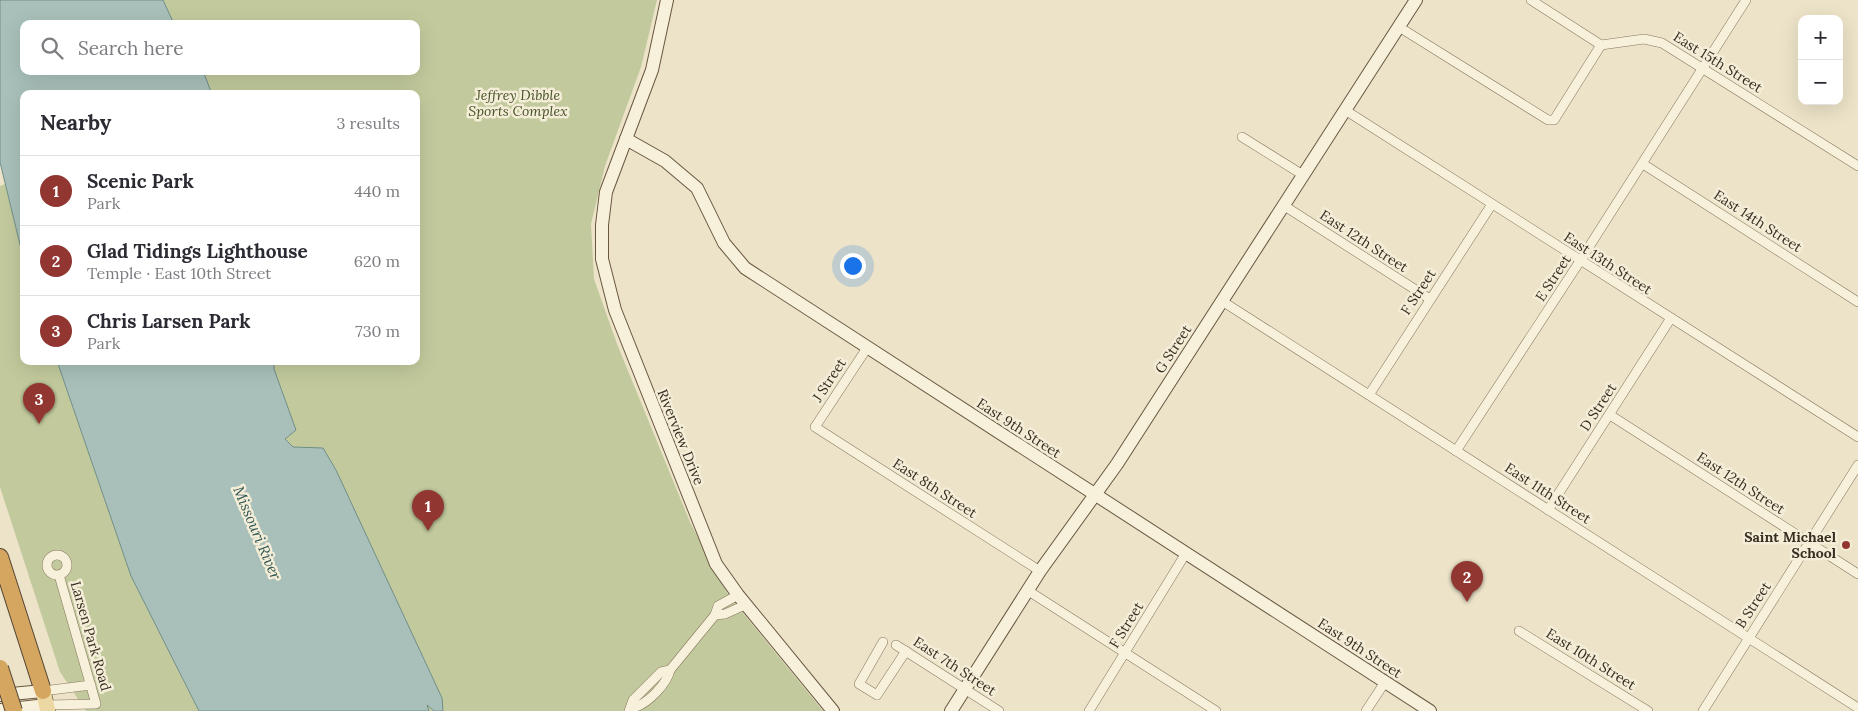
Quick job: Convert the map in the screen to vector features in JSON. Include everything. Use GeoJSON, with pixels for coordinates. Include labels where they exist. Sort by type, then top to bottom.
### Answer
{"type":"FeatureCollection","features":[{"type":"Feature","properties":{"kind":"highway"},"geometry":{"type":"LineString","coordinates":[[0,557],[46,702]]}},
{"type":"Feature","properties":{"kind":"highway"},"geometry":{"type":"LineString","coordinates":[[0,668],[14,711]]}},
{"type":"Feature","properties":{"kind":"main road","name":"Riverview Drive"},"geometry":{"type":"LineString","coordinates":[[667,0],[652,70],[606,192],[602,225],[604,276],[618,319],[716,564],[741,600],[833,711]]}},
{"type":"Feature","properties":{"kind":"main road","name":"G Street"},"geometry":{"type":"LineString","coordinates":[[951,711],[1027,590],[1118,464],[1416,0]]}},
{"type":"Feature","properties":{"kind":"main road","name":"East 9th Street"},"geometry":{"type":"LineString","coordinates":[[626,139],[664,161],[697,188],[724,244],[745,268],[1430,711]]}},
{"type":"Feature","properties":{"kind":"main road"},"geometry":{"type":"LineString","coordinates":[[0,694],[46,702]]}},
{"type":"Feature","properties":{"kind":"main road"},"geometry":{"type":"LineString","coordinates":[[0,710],[46,702]]}},
{"type":"Feature","properties":{"kind":"street"},"geometry":{"type":"LineString","coordinates":[[1399,27],[1548,120],[1554,120],[1601,45],[1531,0]]}},
{"type":"Feature","properties":{"kind":"street"},"geometry":{"type":"LineString","coordinates":[[1704,69],[1746,0]]}},
{"type":"Feature","properties":{"kind":"street","name":"East 15th Street"},"geometry":{"type":"LineString","coordinates":[[1601,45],[1644,40],[1662,43],[1858,166]]}},
{"type":"Feature","properties":{"kind":"street","name":"E Street"},"geometry":{"type":"LineString","coordinates":[[1456,451],[1704,69]]}},
{"type":"Feature","properties":{"kind":"street","name":"East 13th Street"},"geometry":{"type":"LineString","coordinates":[[1345,110],[1858,437]]}},
{"type":"Feature","properties":{"kind":"street"},"geometry":{"type":"LineString","coordinates":[[1242,137],[1303,175]]}},
{"type":"Feature","properties":{"kind":"street","name":"East 14th Street"},"geometry":{"type":"LineString","coordinates":[[1643,164],[1858,302]]}},
{"type":"Feature","properties":{"kind":"street","name":"F Street"},"geometry":{"type":"LineString","coordinates":[[1369,395],[1492,204]]}},
{"type":"Feature","properties":{"kind":"street","name":"East 12th Street"},"geometry":{"type":"LineString","coordinates":[[1283,205],[1430,299]]}},
{"type":"Feature","properties":{"kind":"street","name":"East 11th Street"},"geometry":{"type":"LineString","coordinates":[[1222,301],[1858,708]]}},
{"type":"Feature","properties":{"kind":"street","name":"D Street"},"geometry":{"type":"LineString","coordinates":[[1548,510],[1671,318]]}},
{"type":"Feature","properties":{"kind":"street","name":"J Street"},"geometry":{"type":"LineString","coordinates":[[815,427],[867,348]]}},
{"type":"Feature","properties":{"kind":"street","name":"East 12th Street"},"geometry":{"type":"LineString","coordinates":[[1610,415],[1858,574]]}},
{"type":"Feature","properties":{"kind":"street","name":"East 8th Street"},"geometry":{"type":"LineString","coordinates":[[815,427],[1040,571]]}},
{"type":"Feature","properties":{"kind":"street","name":"B Street"},"geometry":{"type":"LineString","coordinates":[[1703,711],[1858,465]]}},
{"type":"Feature","properties":{"kind":"street","name":"F Street"},"geometry":{"type":"LineString","coordinates":[[1088,711],[1186,553]]}},
{"type":"Feature","properties":{"kind":"street","name":"Larsen Park Road"},"geometry":{"type":"LineString","coordinates":[[46,702],[96,704],[59,575]]}},
{"type":"Feature","properties":{"kind":"street"},"geometry":{"type":"LineString","coordinates":[[1027,590],[1216,711]]}},
{"type":"Feature","properties":{"kind":"street"},"geometry":{"type":"LineString","coordinates":[[630,709],[633,700],[661,672],[670,670],[715,615],[725,614],[741,600]]}},
{"type":"Feature","properties":{"kind":"street","name":"East 10th Street"},"geometry":{"type":"LineString","coordinates":[[1519,630],[1648,711]]}},
{"type":"Feature","properties":{"kind":"street"},"geometry":{"type":"LineString","coordinates":[[884,642],[859,684],[877,695],[906,651]]}},
{"type":"Feature","properties":{"kind":"street","name":"East 7th Street"},"geometry":{"type":"LineString","coordinates":[[896,645],[999,711]]}},
{"type":"Feature","properties":{"kind":"street"},"geometry":{"type":"LineString","coordinates":[[1366,711],[1385,682]]}},
{"type":"Feature","properties":{"kind":"street"},"geometry":{"type":"LineString","coordinates":[[46,702],[91,685]]}},
{"type":"Feature","properties":{"kind":"green space","name":"Jeffrey Dibble Sports Complex"},"geometry":{"type":"Polygon","coordinates":[[[143,0],[657,0],[641,67],[605,166],[591,224],[594,279],[617,344],[690,522],[729,596],[823,711],[399,711],[247,365],[420,365],[420,90],[156,90],[155,75],[420,75],[420,20],[146,20],[143,0]]]}},
{"type":"Feature","properties":{"kind":"green space"},"geometry":{"type":"Polygon","coordinates":[[[5,184],[20,245],[20,365],[58,365],[131,576],[199,711],[86,711],[60,672],[0,487],[0,186],[5,184]]]}},
{"type":"Feature","properties":{"kind":"water"},"geometry":{"type":"Polygon","coordinates":[[[0,0],[163,0],[172,20],[20,20],[20,75],[205,75],[210,90],[20,90],[20,244],[0,162],[0,0]]]}},
{"type":"Feature","properties":{"kind":"water","name":"Missouri River"},"geometry":{"type":"Polygon","coordinates":[[[58,365],[274,365],[296,430],[285,439],[293,447],[323,448],[336,470],[442,698],[443,711],[434,711],[427,705],[429,711],[199,711],[131,576],[58,365]]]}},
{"type":"Feature","properties":{"kind":"place","name":"Chris Larsen Park"},"geometry":{"type":"Point","coordinates":[39,424]}},
{"type":"Feature","properties":{"kind":"place","name":"Scenic Park"},"geometry":{"type":"Point","coordinates":[428,531]}},
{"type":"Feature","properties":{"kind":"place","name":"Saint Michael School"},"geometry":{"type":"Point","coordinates":[1846,545]}},
{"type":"Feature","properties":{"kind":"place","name":"Glad Tidings Lighthouse"},"geometry":{"type":"Point","coordinates":[1467,602]}}]}
